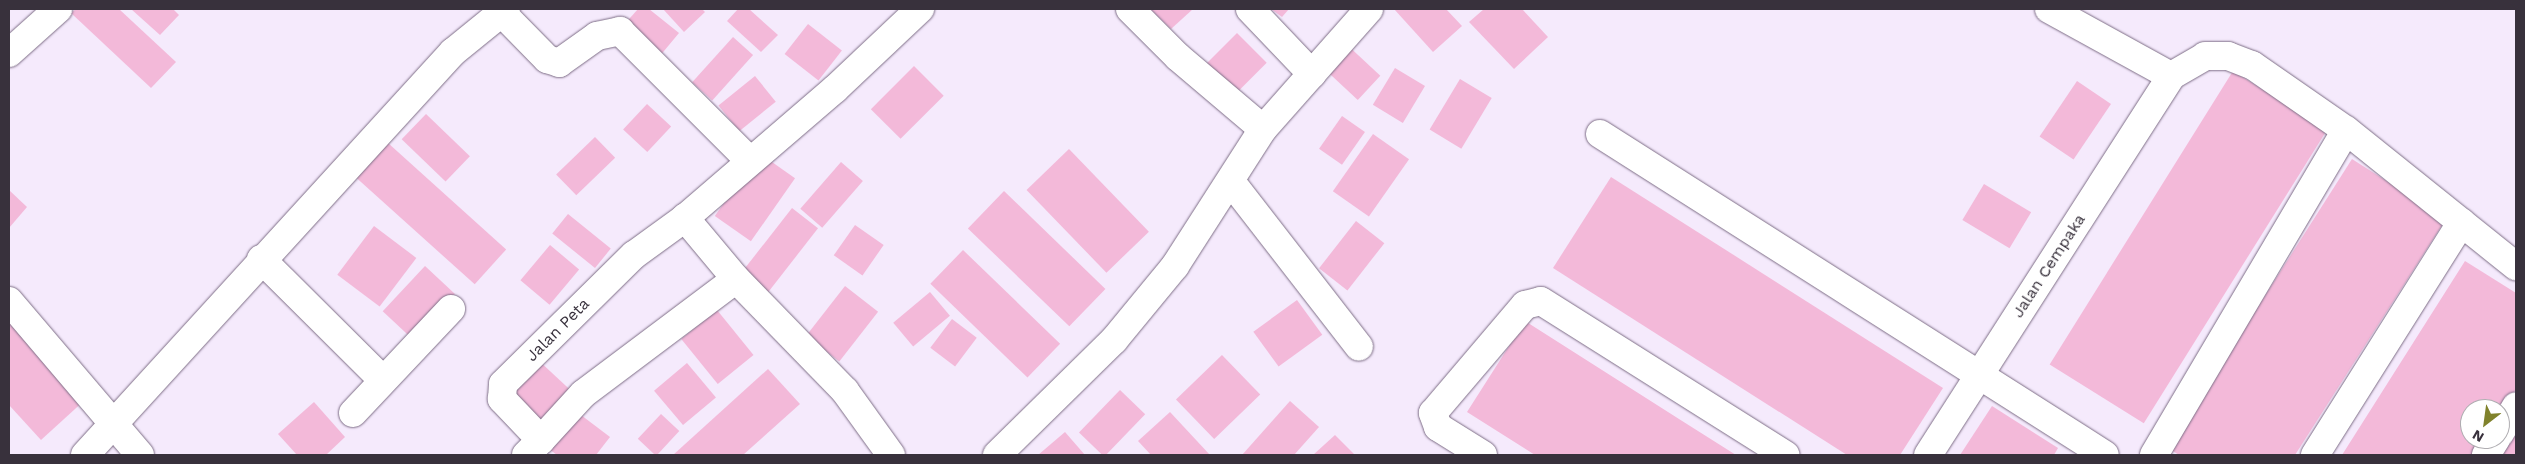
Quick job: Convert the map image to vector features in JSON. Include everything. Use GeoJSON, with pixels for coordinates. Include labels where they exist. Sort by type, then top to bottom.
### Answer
{"type":"FeatureCollection","features":[{"type":"Feature","properties":{"kind":"street"},"geometry":{"type":"LineString","coordinates":[[9,53],[58,9]]}},
{"type":"Feature","properties":{"kind":"street","name":"Jalan Peta"},"geometry":{"type":"LineString","coordinates":[[534,447],[502,399],[503,384],[634,255],[686,218],[749,160],[835,89],[920,9]]}},
{"type":"Feature","properties":{"kind":"street"},"geometry":{"type":"LineString","coordinates":[[1130,9],[1178,57],[1263,129]]}},
{"type":"Feature","properties":{"kind":"street"},"geometry":{"type":"LineString","coordinates":[[1250,9],[1312,74]]}},
{"type":"Feature","properties":{"kind":"street"},"geometry":{"type":"LineString","coordinates":[[997,455],[1114,340],[1176,266],[1232,183],[1263,129],[1369,9]]}},
{"type":"Feature","properties":{"kind":"street"},"geometry":{"type":"LineString","coordinates":[[2049,9],[2171,76],[2205,56],[2228,56],[2252,65],[2346,130],[2516,266]]}},
{"type":"Feature","properties":{"kind":"street"},"geometry":{"type":"LineString","coordinates":[[85,455],[261,259],[453,52],[504,11],[547,59],[559,63],[597,36],[620,31],[749,160]]}},
{"type":"Feature","properties":{"kind":"street","name":"Jalan Cempaka"},"geometry":{"type":"LineString","coordinates":[[1928,455],[2171,76]]}},
{"type":"Feature","properties":{"kind":"street"},"geometry":{"type":"LineString","coordinates":[[2154,455],[2346,130]]}},
{"type":"Feature","properties":{"kind":"street"},"geometry":{"type":"LineString","coordinates":[[1600,134],[2105,455]]}},
{"type":"Feature","properties":{"kind":"street"},"geometry":{"type":"LineString","coordinates":[[1232,183],[1359,347]]}},
{"type":"Feature","properties":{"kind":"street"},"geometry":{"type":"LineString","coordinates":[[686,218],[736,279],[844,391],[890,455]]}},
{"type":"Feature","properties":{"kind":"street"},"geometry":{"type":"LineString","coordinates":[[2314,455],[2462,222]]}},
{"type":"Feature","properties":{"kind":"street"},"geometry":{"type":"LineString","coordinates":[[261,259],[383,380]]}},
{"type":"Feature","properties":{"kind":"street"},"geometry":{"type":"LineString","coordinates":[[534,447],[583,394],[736,279]]}},
{"type":"Feature","properties":{"kind":"street"},"geometry":{"type":"LineString","coordinates":[[9,301],[112,426],[140,455]]}},
{"type":"Feature","properties":{"kind":"street"},"geometry":{"type":"LineString","coordinates":[[1483,455],[1438,428],[1433,413],[1525,304],[1541,301],[1786,455]]}},
{"type":"Feature","properties":{"kind":"street"},"geometry":{"type":"LineString","coordinates":[[352,414],[451,309]]}},
{"type":"Feature","properties":{"kind":"building"},"geometry":{"type":"Polygon","coordinates":[[[76,9],[119,9],[176,62],[151,88],[71,13],[76,9]]]}},
{"type":"Feature","properties":{"kind":"building"},"geometry":{"type":"Polygon","coordinates":[[[131,9],[173,9],[179,15],[160,35],[131,9]]]}},
{"type":"Feature","properties":{"kind":"building"},"geometry":{"type":"Polygon","coordinates":[[[638,9],[649,9],[679,33],[659,57],[622,27],[638,9]]]}},
{"type":"Feature","properties":{"kind":"building"},"geometry":{"type":"Polygon","coordinates":[[[663,9],[702,9],[705,12],[684,32],[663,9]]]}},
{"type":"Feature","properties":{"kind":"building"},"geometry":{"type":"Polygon","coordinates":[[[738,9],[749,9],[778,35],[761,52],[727,21],[738,9]]]}},
{"type":"Feature","properties":{"kind":"building"},"geometry":{"type":"Polygon","coordinates":[[[1150,9],[1193,9],[1171,29],[1150,9]]]}},
{"type":"Feature","properties":{"kind":"building"},"geometry":{"type":"Polygon","coordinates":[[[1271,9],[1289,9],[1282,17],[1271,9]]]}},
{"type":"Feature","properties":{"kind":"building"},"geometry":{"type":"Polygon","coordinates":[[[1394,9],[1446,9],[1462,26],[1433,52],[1394,9]]]}},
{"type":"Feature","properties":{"kind":"building"},"geometry":{"type":"Polygon","coordinates":[[[1484,9],[1522,9],[1548,37],[1514,69],[1469,22],[1484,9]]]}},
{"type":"Feature","properties":{"kind":"building"},"geometry":{"type":"Polygon","coordinates":[[[808,24],[842,50],[818,80],[785,54],[808,24]]]}},
{"type":"Feature","properties":{"kind":"building"},"geometry":{"type":"Polygon","coordinates":[[[1237,33],[1267,63],[1230,99],[1200,70],[1237,33]]]}},
{"type":"Feature","properties":{"kind":"building"},"geometry":{"type":"Polygon","coordinates":[[[733,37],[753,55],[712,100],[692,82],[733,37]]]}},
{"type":"Feature","properties":{"kind":"building"},"geometry":{"type":"Polygon","coordinates":[[[1343,41],[1380,76],[1358,100],[1320,65],[1343,41]]]}},
{"type":"Feature","properties":{"kind":"building"},"geometry":{"type":"Polygon","coordinates":[[[914,66],[944,96],[901,139],[871,109],[914,66]]]}},
{"type":"Feature","properties":{"kind":"building"},"geometry":{"type":"Polygon","coordinates":[[[1395,68],[1425,86],[1403,123],[1373,105],[1395,68]]]}},
{"type":"Feature","properties":{"kind":"building"},"geometry":{"type":"Polygon","coordinates":[[[2233,71],[2327,130],[2144,423],[2050,364],[2233,71]]]}},
{"type":"Feature","properties":{"kind":"building"},"geometry":{"type":"Polygon","coordinates":[[[755,76],[776,102],[739,131],[718,106],[755,76]]]}},
{"type":"Feature","properties":{"kind":"building"},"geometry":{"type":"Polygon","coordinates":[[[1460,79],[1492,98],[1461,149],[1430,130],[1460,79]]]}},
{"type":"Feature","properties":{"kind":"building"},"geometry":{"type":"Polygon","coordinates":[[[2077,81],[2111,104],[2074,159],[2040,137],[2077,81]]]}},
{"type":"Feature","properties":{"kind":"building"},"geometry":{"type":"Polygon","coordinates":[[[647,104],[671,127],[647,152],[623,130],[647,104]]]}},
{"type":"Feature","properties":{"kind":"building"},"geometry":{"type":"Polygon","coordinates":[[[426,114],[470,156],[446,182],[402,139],[426,114]]]}},
{"type":"Feature","properties":{"kind":"building"},"geometry":{"type":"Polygon","coordinates":[[[1342,116],[1365,132],[1342,165],[1319,149],[1342,116]]]}},
{"type":"Feature","properties":{"kind":"building"},"geometry":{"type":"Polygon","coordinates":[[[1373,134],[1409,159],[1369,217],[1333,191],[1373,134]]]}},
{"type":"Feature","properties":{"kind":"building"},"geometry":{"type":"Polygon","coordinates":[[[595,137],[615,158],[576,195],[556,175],[595,137]]]}},
{"type":"Feature","properties":{"kind":"building"},"geometry":{"type":"Polygon","coordinates":[[[388,143],[506,249],[475,284],[357,178],[388,143]]]}},
{"type":"Feature","properties":{"kind":"building"},"geometry":{"type":"Polygon","coordinates":[[[1069,149],[1149,232],[1106,273],[1027,190],[1069,149]]]}},
{"type":"Feature","properties":{"kind":"building"},"geometry":{"type":"Polygon","coordinates":[[[759,153],[795,178],[751,241],[715,216],[759,153]]]}},
{"type":"Feature","properties":{"kind":"building"},"geometry":{"type":"Polygon","coordinates":[[[2352,159],[2446,219],[2295,455],[2179,455],[2168,448],[2352,159]]]}},
{"type":"Feature","properties":{"kind":"building"},"geometry":{"type":"Polygon","coordinates":[[[841,162],[863,181],[822,228],[800,209],[841,162]]]}},
{"type":"Feature","properties":{"kind":"building"},"geometry":{"type":"Polygon","coordinates":[[[1611,177],[1943,388],[1900,455],[1847,455],[1553,268],[1611,177]]]}},
{"type":"Feature","properties":{"kind":"building"},"geometry":{"type":"Polygon","coordinates":[[[1984,184],[2031,212],[2010,248],[1962,220],[1984,184]]]}},
{"type":"Feature","properties":{"kind":"building"},"geometry":{"type":"Polygon","coordinates":[[[9,190],[27,207],[9,228],[9,190]]]}},
{"type":"Feature","properties":{"kind":"building"},"geometry":{"type":"Polygon","coordinates":[[[1004,191],[1105,289],[1069,326],[968,228],[1004,191]]]}},
{"type":"Feature","properties":{"kind":"building"},"geometry":{"type":"Polygon","coordinates":[[[792,208],[818,228],[768,292],[742,272],[792,208]]]}},
{"type":"Feature","properties":{"kind":"building"},"geometry":{"type":"Polygon","coordinates":[[[568,214],[611,249],[595,268],[552,233],[568,214]]]}},
{"type":"Feature","properties":{"kind":"building"},"geometry":{"type":"Polygon","coordinates":[[[1356,221],[1384,243],[1347,290],[1319,268],[1356,221]]]}},
{"type":"Feature","properties":{"kind":"building"},"geometry":{"type":"Polygon","coordinates":[[[855,225],[884,245],[862,275],[834,255],[855,225]]]}},
{"type":"Feature","properties":{"kind":"building"},"geometry":{"type":"Polygon","coordinates":[[[374,226],[416,258],[380,307],[337,275],[374,226]]]}},
{"type":"Feature","properties":{"kind":"building"},"geometry":{"type":"Polygon","coordinates":[[[550,245],[579,269],[550,305],[520,280],[550,245]]]}},
{"type":"Feature","properties":{"kind":"building"},"geometry":{"type":"Polygon","coordinates":[[[963,250],[1060,344],[1027,378],[930,284],[963,250]]]}},
{"type":"Feature","properties":{"kind":"building"},"geometry":{"type":"Polygon","coordinates":[[[2465,261],[2516,293],[2516,389],[2510,399],[2460,399],[2460,449],[2478,449],[2474,455],[2342,455],[2465,261]]]}},
{"type":"Feature","properties":{"kind":"building"},"geometry":{"type":"Polygon","coordinates":[[[425,266],[455,294],[413,339],[383,311],[425,266]]]}},
{"type":"Feature","properties":{"kind":"building"},"geometry":{"type":"Polygon","coordinates":[[[845,286],[878,312],[839,362],[806,336],[845,286]]]}},
{"type":"Feature","properties":{"kind":"building"},"geometry":{"type":"Polygon","coordinates":[[[930,292],[950,316],[913,347],[893,323],[930,292]]]}},
{"type":"Feature","properties":{"kind":"building"},"geometry":{"type":"Polygon","coordinates":[[[1297,300],[1322,335],[1279,367],[1253,332],[1297,300]]]}},
{"type":"Feature","properties":{"kind":"building"},"geometry":{"type":"Polygon","coordinates":[[[717,310],[754,355],[718,384],[681,339],[717,310]]]}},
{"type":"Feature","properties":{"kind":"building"},"geometry":{"type":"Polygon","coordinates":[[[9,314],[86,399],[41,440],[9,405],[9,314]]]}},
{"type":"Feature","properties":{"kind":"building"},"geometry":{"type":"Polygon","coordinates":[[[952,319],[977,338],[955,366],[930,348],[952,319]]]}},
{"type":"Feature","properties":{"kind":"building"},"geometry":{"type":"Polygon","coordinates":[[[1525,321],[1736,455],[1535,455],[1467,412],[1525,321]]]}},
{"type":"Feature","properties":{"kind":"building"},"geometry":{"type":"Polygon","coordinates":[[[1222,355],[1260,395],[1214,439],[1176,399],[1222,355]]]}},
{"type":"Feature","properties":{"kind":"building"},"geometry":{"type":"Polygon","coordinates":[[[537,359],[574,393],[543,426],[506,392],[537,359]]]}},
{"type":"Feature","properties":{"kind":"building"},"geometry":{"type":"Polygon","coordinates":[[[687,363],[716,397],[683,425],[654,391],[687,363]]]}},
{"type":"Feature","properties":{"kind":"building"},"geometry":{"type":"Polygon","coordinates":[[[768,369],[800,404],[743,455],[673,455],[768,369]]]}},
{"type":"Feature","properties":{"kind":"building"},"geometry":{"type":"Polygon","coordinates":[[[1120,390],[1145,414],[1106,455],[1102,455],[1079,432],[1120,390]]]}},
{"type":"Feature","properties":{"kind":"building"},"geometry":{"type":"Polygon","coordinates":[[[1290,401],[1319,427],[1294,455],[1242,455],[1290,401]]]}},
{"type":"Feature","properties":{"kind":"building"},"geometry":{"type":"Polygon","coordinates":[[[314,402],[345,437],[326,455],[297,455],[278,434],[314,402]]]}},
{"type":"Feature","properties":{"kind":"building"},"geometry":{"type":"Polygon","coordinates":[[[1992,406],[2058,448],[2054,455],[1960,455],[1992,406]]]}},
{"type":"Feature","properties":{"kind":"building"},"geometry":{"type":"Polygon","coordinates":[[[577,412],[610,437],[596,455],[557,455],[549,449],[577,412]]]}},
{"type":"Feature","properties":{"kind":"building"},"geometry":{"type":"Polygon","coordinates":[[[1170,412],[1210,455],[1151,455],[1138,441],[1170,412]]]}},
{"type":"Feature","properties":{"kind":"building"},"geometry":{"type":"Polygon","coordinates":[[[661,414],[679,431],[657,455],[638,439],[661,414]]]}},
{"type":"Feature","properties":{"kind":"building"},"geometry":{"type":"Polygon","coordinates":[[[2516,428],[2516,455],[2499,455],[2503,449],[2510,449],[2510,438],[2516,428]]]}},
{"type":"Feature","properties":{"kind":"building"},"geometry":{"type":"Polygon","coordinates":[[[1065,432],[1085,455],[1038,455],[1065,432]]]}},
{"type":"Feature","properties":{"kind":"building"},"geometry":{"type":"Polygon","coordinates":[[[1335,435],[1355,455],[1313,455],[1335,435]]]}}]}
